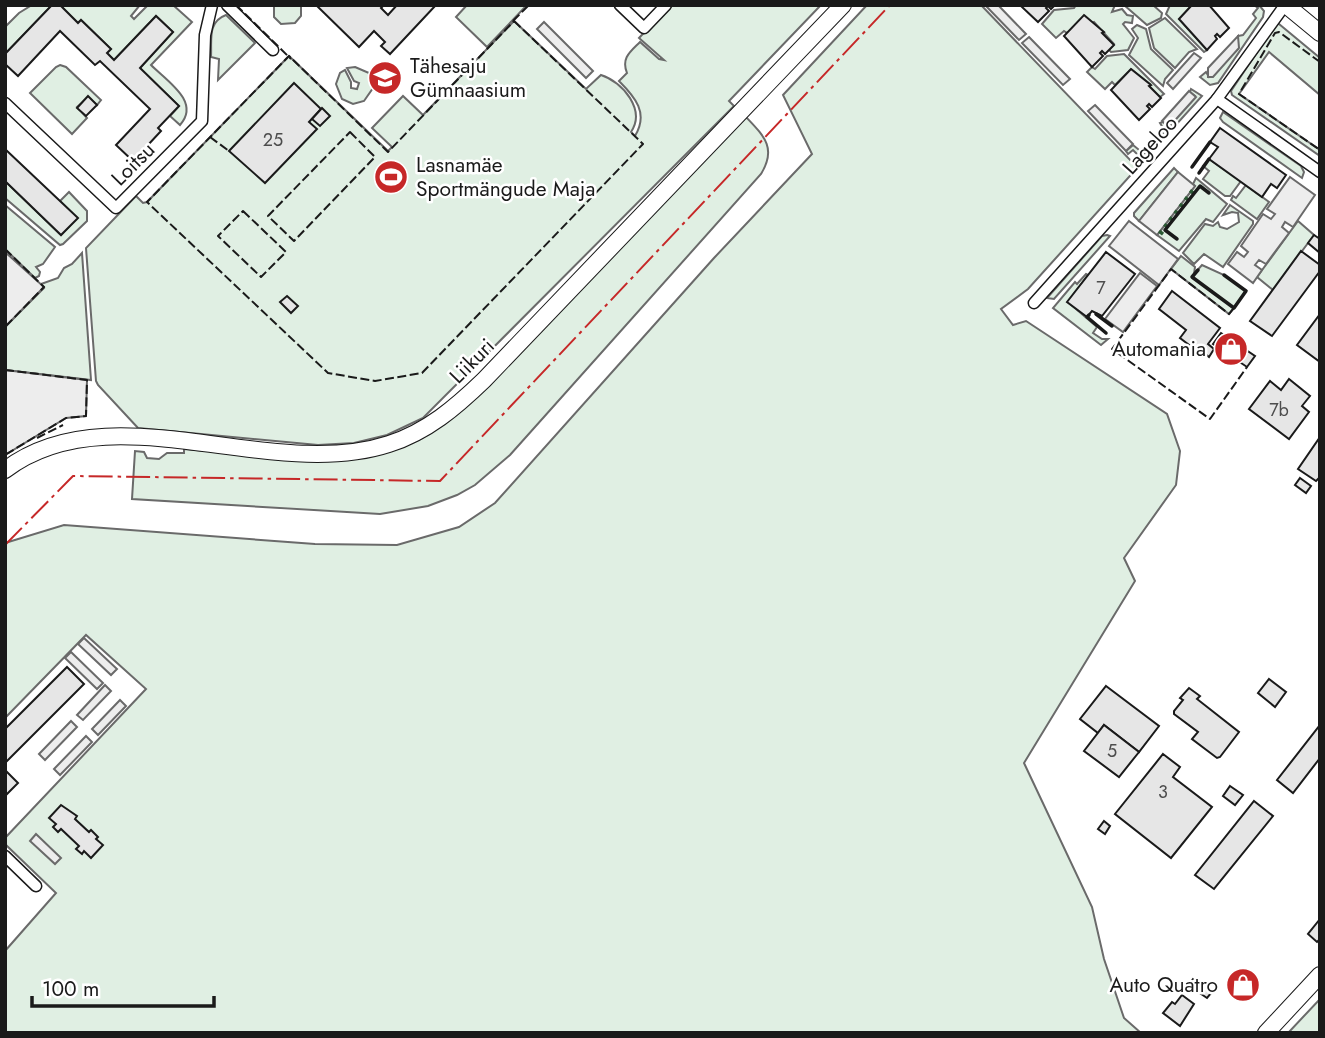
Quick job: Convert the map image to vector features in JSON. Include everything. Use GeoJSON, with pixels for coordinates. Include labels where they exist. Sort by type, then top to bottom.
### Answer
{"type":"FeatureCollection","features":[{"type":"Feature","properties":{"kind":"street","name":"Loitsu"},"geometry":{"type":"LineString","coordinates":[[5,103],[116,208],[202,121],[205,35],[212,5]]}},
{"type":"Feature","properties":{"kind":"street"},"geometry":{"type":"LineString","coordinates":[[227,5],[273,50]]}},
{"type":"Feature","properties":{"kind":"street"},"geometry":{"type":"LineString","coordinates":[[620,5],[644,28],[666,5]]}},
{"type":"Feature","properties":{"kind":"street","name":"Liikuri"},"geometry":{"type":"LineString","coordinates":[[5,470],[49,446],[73,439],[118,437],[302,454],[333,454],[388,444],[426,428],[454,408],[485,380],[843,5]]}},
{"type":"Feature","properties":{"kind":"street"},"geometry":{"type":"LineString","coordinates":[[1286,5],[1320,33]]}},
{"type":"Feature","properties":{"kind":"street","name":"Lageloo"},"geometry":{"type":"LineString","coordinates":[[1034,303],[1217,99],[1286,5]]}},
{"type":"Feature","properties":{"kind":"street"},"geometry":{"type":"LineString","coordinates":[[1217,99],[1320,172]]}},
{"type":"Feature","properties":{"kind":"street"},"geometry":{"type":"LineString","coordinates":[[5,856],[36,886]]}},
{"type":"Feature","properties":{"kind":"street"},"geometry":{"type":"LineString","coordinates":[[1266,1033],[1320,975]]}},
{"type":"Feature","properties":{"kind":"green space"},"geometry":{"type":"Polygon","coordinates":[[[32,5],[52,5],[5,54],[5,27],[32,5]]]}},
{"type":"Feature","properties":{"kind":"green space"},"geometry":{"type":"Polygon","coordinates":[[[60,5],[140,5],[131,16],[134,19],[148,5],[173,5],[192,22],[151,65],[173,85],[184,100],[187,108],[180,125],[170,116],[179,106],[140,68],[173,32],[156,16],[114,60],[107,53],[111,49],[81,20],[78,23],[60,5]]]}},
{"type":"Feature","properties":{"kind":"green space"},"geometry":{"type":"Polygon","coordinates":[[[274,5],[301,5],[301,16],[295,23],[281,24],[274,17],[274,5]]]}},
{"type":"Feature","properties":{"kind":"green space"},"geometry":{"type":"Polygon","coordinates":[[[467,5],[527,5],[487,47],[456,17],[467,5]]]}},
{"type":"Feature","properties":{"kind":"green space"},"geometry":{"type":"Polygon","coordinates":[[[670,5],[821,5],[729,101],[734,106],[423,418],[387,435],[354,443],[318,445],[138,428],[98,385],[86,248],[136,196],[143,203],[147,202],[289,56],[388,151],[392,147],[372,128],[403,96],[423,115],[514,21],[586,89],[601,75],[624,90],[634,106],[635,124],[631,132],[635,136],[641,120],[638,106],[619,81],[627,73],[625,63],[628,56],[640,42],[659,59],[664,60],[639,38],[670,5]]]}},
{"type":"Feature","properties":{"kind":"green space"},"geometry":{"type":"Polygon","coordinates":[[[867,5],[981,5],[1131,161],[1138,155],[1133,150],[1128,154],[1126,151],[1133,145],[1144,154],[1165,131],[1160,123],[1163,122],[1168,127],[1195,96],[1190,92],[1191,89],[1202,96],[1028,289],[1001,309],[1013,325],[1026,321],[1167,414],[1180,451],[1176,485],[1124,558],[1135,581],[1024,763],[1092,907],[1104,959],[1124,1018],[1141,1033],[5,1033],[5,951],[56,893],[5,844],[5,838],[146,689],[86,635],[5,718],[5,543],[64,525],[315,544],[397,545],[459,527],[495,503],[714,258],[812,154],[783,95],[867,5]]]}},
{"type":"Feature","properties":{"kind":"green space"},"geometry":{"type":"Polygon","coordinates":[[[1076,5],[1115,5],[1112,12],[1122,9],[1127,15],[1133,16],[1132,23],[1123,24],[1134,38],[1128,50],[1111,52],[1109,50],[1114,44],[1094,22],[1067,33],[1064,31],[1056,38],[1042,24],[1054,10],[1074,8],[1076,5]]]}},
{"type":"Feature","properties":{"kind":"green space"},"geometry":{"type":"Polygon","coordinates":[[[1124,5],[1153,5],[1162,13],[1161,18],[1147,25],[1124,5]]]}},
{"type":"Feature","properties":{"kind":"green space"},"geometry":{"type":"Polygon","coordinates":[[[1170,5],[1192,5],[1179,19],[1207,50],[1204,52],[1166,14],[1170,5]]]}},
{"type":"Feature","properties":{"kind":"green space"},"geometry":{"type":"Polygon","coordinates":[[[1254,5],[1259,5],[1264,11],[1263,17],[1218,83],[1210,85],[1200,77],[1206,72],[1209,77],[1238,49],[1238,36],[1243,35],[1256,18],[1253,14],[1258,8],[1254,5]]]}},
{"type":"Feature","properties":{"kind":"green space"},"geometry":{"type":"Polygon","coordinates":[[[226,15],[255,43],[218,80],[219,59],[211,57],[212,32],[216,22],[226,15]]]}},
{"type":"Feature","properties":{"kind":"green space"},"geometry":{"type":"Polygon","coordinates":[[[1165,18],[1197,49],[1189,52],[1175,68],[1154,48],[1149,28],[1165,18]]]}},
{"type":"Feature","properties":{"kind":"green space"},"geometry":{"type":"Polygon","coordinates":[[[1276,24],[1320,58],[1320,95],[1269,52],[1239,94],[1320,150],[1320,156],[1232,95],[1231,91],[1276,24]]]}},
{"type":"Feature","properties":{"kind":"green space"},"geometry":{"type":"Polygon","coordinates":[[[1137,25],[1146,29],[1151,49],[1173,70],[1163,86],[1129,55],[1138,38],[1132,29],[1137,25]]]}},
{"type":"Feature","properties":{"kind":"green space"},"geometry":{"type":"Polygon","coordinates":[[[1124,54],[1164,94],[1160,97],[1150,84],[1131,69],[1115,85],[1112,82],[1105,89],[1087,72],[1092,67],[1095,69],[1107,56],[1124,54]]]}},
{"type":"Feature","properties":{"kind":"green space"},"geometry":{"type":"Polygon","coordinates":[[[60,65],[66,67],[101,100],[97,105],[88,97],[77,107],[87,118],[72,134],[30,93],[60,65]]]}},
{"type":"Feature","properties":{"kind":"green space"},"geometry":{"type":"Polygon","coordinates":[[[355,67],[369,73],[373,88],[364,101],[353,104],[342,99],[336,84],[340,73],[345,70],[351,88],[357,89],[359,83],[354,81],[347,68],[355,67]]]}},
{"type":"Feature","properties":{"kind":"green space"},"geometry":{"type":"Polygon","coordinates":[[[1223,112],[1301,166],[1304,172],[1302,178],[1223,122],[1220,118],[1223,112]]]}},
{"type":"Feature","properties":{"kind":"green space"},"geometry":{"type":"Polygon","coordinates":[[[746,117],[763,137],[768,150],[766,165],[761,174],[510,455],[475,485],[428,506],[380,514],[132,499],[135,451],[144,452],[147,458],[159,459],[167,453],[184,453],[184,449],[315,460],[417,438],[746,117]]]}},
{"type":"Feature","properties":{"kind":"green space"},"geometry":{"type":"Polygon","coordinates":[[[1209,159],[1241,181],[1230,196],[1225,196],[1203,179],[1209,171],[1203,166],[1209,159]]]}},
{"type":"Feature","properties":{"kind":"green space"},"geometry":{"type":"Polygon","coordinates":[[[1174,168],[1178,172],[1139,221],[1134,213],[1174,168]]]}},
{"type":"Feature","properties":{"kind":"green space"},"geometry":{"type":"Polygon","coordinates":[[[1196,178],[1227,204],[1213,222],[1206,219],[1179,251],[1157,235],[1195,186],[1193,184],[1196,178]]]}},
{"type":"Feature","properties":{"kind":"green space"},"geometry":{"type":"Polygon","coordinates":[[[5,181],[61,235],[77,218],[60,201],[69,192],[87,211],[87,221],[60,245],[5,198],[5,181]]]}},
{"type":"Feature","properties":{"kind":"green space"},"geometry":{"type":"Polygon","coordinates":[[[1246,185],[1269,202],[1257,219],[1231,200],[1233,196],[1236,198],[1246,185]]]}},
{"type":"Feature","properties":{"kind":"green space"},"geometry":{"type":"Polygon","coordinates":[[[5,205],[55,247],[43,264],[36,267],[40,272],[35,278],[5,249],[5,205]]]}},
{"type":"Feature","properties":{"kind":"green space"},"geometry":{"type":"Polygon","coordinates":[[[1230,205],[1253,221],[1253,224],[1223,267],[1204,254],[1194,264],[1183,253],[1205,224],[1213,226],[1218,222],[1220,227],[1227,229],[1239,222],[1238,213],[1223,215],[1230,205]]]}},
{"type":"Feature","properties":{"kind":"green space"},"geometry":{"type":"Polygon","coordinates":[[[1298,221],[1314,235],[1273,290],[1257,277],[1298,221]]]}},
{"type":"Feature","properties":{"kind":"green space"},"geometry":{"type":"Polygon","coordinates":[[[1102,236],[1110,236],[1054,299],[1047,298],[1102,236]]]}},
{"type":"Feature","properties":{"kind":"green space"},"geometry":{"type":"Polygon","coordinates":[[[82,253],[91,380],[5,370],[5,327],[44,288],[41,284],[58,278],[64,268],[82,253]]]}},
{"type":"Feature","properties":{"kind":"green space"},"geometry":{"type":"Polygon","coordinates":[[[1181,256],[1195,267],[1194,274],[1202,265],[1224,275],[1246,291],[1229,314],[1171,269],[1181,256]]]}},
{"type":"Feature","properties":{"kind":"green space"},"geometry":{"type":"Polygon","coordinates":[[[1088,275],[1068,302],[1097,327],[1093,333],[1102,339],[1108,339],[1101,345],[1053,308],[1075,282],[1077,284],[1088,275]]]}},
{"type":"Feature","properties":{"kind":"green space"},"geometry":{"type":"Polygon","coordinates":[[[1320,999],[1320,1033],[1288,1033],[1320,999]]]}},
{"type":"Feature","properties":{"kind":"shaded area"},"geometry":{"type":"Polygon","coordinates":[[[985,5],[998,5],[1026,34],[1019,40],[985,5]]]}},
{"type":"Feature","properties":{"kind":"shaded area"},"geometry":{"type":"Polygon","coordinates":[[[544,22],[593,71],[586,78],[537,29],[544,22]]]}},
{"type":"Feature","properties":{"kind":"shaded area"},"geometry":{"type":"Polygon","coordinates":[[[1238,36],[1239,48],[1213,77],[1208,77],[1208,68],[1238,36]]]}},
{"type":"Feature","properties":{"kind":"shaded area"},"geometry":{"type":"Polygon","coordinates":[[[1029,37],[1070,79],[1063,85],[1022,43],[1029,37]]]}},
{"type":"Feature","properties":{"kind":"shaded area"},"geometry":{"type":"Polygon","coordinates":[[[1194,53],[1201,58],[1173,89],[1167,83],[1194,53]]]}},
{"type":"Feature","properties":{"kind":"shaded area"},"geometry":{"type":"Polygon","coordinates":[[[1189,91],[1196,97],[1169,127],[1162,121],[1189,91]]]}},
{"type":"Feature","properties":{"kind":"shaded area"},"geometry":{"type":"Polygon","coordinates":[[[1095,105],[1133,144],[1126,151],[1088,111],[1095,105]]]}},
{"type":"Feature","properties":{"kind":"shaded area"},"geometry":{"type":"Polygon","coordinates":[[[1178,172],[1195,186],[1157,235],[1139,221],[1178,172]]]}},
{"type":"Feature","properties":{"kind":"shaded area"},"geometry":{"type":"Polygon","coordinates":[[[1290,177],[1315,195],[1293,227],[1285,222],[1282,227],[1289,233],[1266,264],[1259,260],[1255,265],[1262,270],[1253,283],[1228,264],[1237,252],[1244,257],[1248,252],[1241,246],[1263,214],[1271,219],[1275,214],[1267,209],[1290,177]]]}},
{"type":"Feature","properties":{"kind":"shaded area"},"geometry":{"type":"Polygon","coordinates":[[[1129,221],[1178,259],[1159,285],[1109,246],[1129,221]]]}},
{"type":"Feature","properties":{"kind":"shaded area"},"geometry":{"type":"Polygon","coordinates":[[[5,252],[44,287],[5,327],[5,252]]]}},
{"type":"Feature","properties":{"kind":"shaded area"},"geometry":{"type":"Polygon","coordinates":[[[1140,273],[1157,286],[1123,332],[1105,319],[1140,273]]]}},
{"type":"Feature","properties":{"kind":"shaded area"},"geometry":{"type":"Polygon","coordinates":[[[5,370],[87,380],[86,416],[66,418],[5,455],[5,370]]]}},
{"type":"Feature","properties":{"kind":"shaded area"},"geometry":{"type":"Polygon","coordinates":[[[84,638],[117,669],[111,675],[78,644],[84,638]]]}},
{"type":"Feature","properties":{"kind":"shaded area"},"geometry":{"type":"Polygon","coordinates":[[[71,652],[103,683],[97,689],[65,658],[71,652]]]}},
{"type":"Feature","properties":{"kind":"shaded area"},"geometry":{"type":"Polygon","coordinates":[[[105,685],[111,691],[83,720],[77,715],[105,685]]]}},
{"type":"Feature","properties":{"kind":"shaded area"},"geometry":{"type":"Polygon","coordinates":[[[120,700],[126,706],[98,735],[92,729],[120,700]]]}},
{"type":"Feature","properties":{"kind":"shaded area"},"geometry":{"type":"Polygon","coordinates":[[[71,721],[77,727],[45,760],[39,754],[71,721]]]}},
{"type":"Feature","properties":{"kind":"shaded area"},"geometry":{"type":"Polygon","coordinates":[[[86,736],[92,742],[60,775],[54,769],[86,736]]]}},
{"type":"Feature","properties":{"kind":"shaded area"},"geometry":{"type":"Polygon","coordinates":[[[36,834],[61,858],[55,864],[30,841],[36,834]]]}},
{"type":"Feature","properties":{"kind":"building"},"geometry":{"type":"Polygon","coordinates":[[[52,5],[60,5],[78,23],[81,20],[111,49],[107,53],[114,60],[156,16],[173,32],[140,68],[179,106],[158,128],[161,131],[133,161],[116,145],[150,109],[100,61],[95,65],[60,31],[18,76],[5,64],[5,54],[52,5]]]}},
{"type":"Feature","properties":{"kind":"building"},"geometry":{"type":"Polygon","coordinates":[[[316,5],[384,5],[381,8],[388,15],[397,5],[436,5],[390,54],[381,46],[385,42],[374,31],[359,47],[316,5]]]}},
{"type":"Feature","properties":{"kind":"building"},"geometry":{"type":"Polygon","coordinates":[[[1055,5],[1051,9],[1048,6],[1046,8],[1049,11],[1038,22],[1022,7],[1055,5]]]}},
{"type":"Feature","properties":{"kind":"building"},"geometry":{"type":"Polygon","coordinates":[[[1192,5],[1209,5],[1229,28],[1220,37],[1217,34],[1215,36],[1217,39],[1207,50],[1179,19],[1192,5]]]}},
{"type":"Feature","properties":{"kind":"building"},"geometry":{"type":"Polygon","coordinates":[[[1084,15],[1104,32],[1102,33],[1114,45],[1105,54],[1102,51],[1100,53],[1103,56],[1092,67],[1064,36],[1084,15]]]}},
{"type":"Feature","properties":{"kind":"building"},"geometry":{"type":"Polygon","coordinates":[[[1131,69],[1151,85],[1149,86],[1161,98],[1152,107],[1149,104],[1147,106],[1150,109],[1139,120],[1111,90],[1131,69]]]}},
{"type":"Feature","properties":{"kind":"building"},"geometry":{"type":"Polygon","coordinates":[[[294,83],[321,109],[309,122],[317,129],[265,183],[229,151],[294,83]]]}},
{"type":"Feature","properties":{"kind":"building"},"geometry":{"type":"Polygon","coordinates":[[[88,96],[97,105],[86,116],[77,108],[88,96]]]}},
{"type":"Feature","properties":{"kind":"building"},"geometry":{"type":"Polygon","coordinates":[[[322,108],[330,116],[320,126],[312,119],[322,108]]]}},
{"type":"Feature","properties":{"kind":"building"},"geometry":{"type":"Polygon","coordinates":[[[1220,128],[1286,175],[1277,188],[1271,184],[1262,197],[1209,159],[1218,147],[1210,142],[1220,128]]]}},
{"type":"Feature","properties":{"kind":"building"},"geometry":{"type":"Polygon","coordinates":[[[5,149],[78,218],[61,235],[5,181],[5,149]]]}},
{"type":"Feature","properties":{"kind":"building"},"geometry":{"type":"Polygon","coordinates":[[[1314,235],[1320,239],[1320,253],[1308,243],[1314,235]]]}},
{"type":"Feature","properties":{"kind":"building"},"geometry":{"type":"Polygon","coordinates":[[[1301,251],[1320,265],[1320,271],[1272,336],[1250,321],[1301,251]]]}},
{"type":"Feature","properties":{"kind":"building"},"geometry":{"type":"Polygon","coordinates":[[[1106,252],[1135,274],[1102,316],[1092,311],[1087,317],[1067,302],[1106,252]]]}},
{"type":"Feature","properties":{"kind":"building"},"geometry":{"type":"Polygon","coordinates":[[[1172,291],[1220,328],[1208,344],[1214,349],[1209,357],[1180,338],[1186,330],[1159,309],[1172,291]]]}},
{"type":"Feature","properties":{"kind":"building"},"geometry":{"type":"Polygon","coordinates":[[[287,296],[298,306],[291,313],[280,302],[287,296]]]}},
{"type":"Feature","properties":{"kind":"building"},"geometry":{"type":"Polygon","coordinates":[[[1320,314],[1320,362],[1297,345],[1320,314]]]}},
{"type":"Feature","properties":{"kind":"building"},"geometry":{"type":"Polygon","coordinates":[[[1221,333],[1255,356],[1247,367],[1213,344],[1221,333]]]}},
{"type":"Feature","properties":{"kind":"building"},"geometry":{"type":"Polygon","coordinates":[[[1289,379],[1310,396],[1302,406],[1309,412],[1289,439],[1249,409],[1270,381],[1281,390],[1289,379]]]}},
{"type":"Feature","properties":{"kind":"building"},"geometry":{"type":"Polygon","coordinates":[[[1320,437],[1320,477],[1316,481],[1298,469],[1320,437]]]}},
{"type":"Feature","properties":{"kind":"building"},"geometry":{"type":"Polygon","coordinates":[[[1300,478],[1311,486],[1306,493],[1295,485],[1300,478]]]}},
{"type":"Feature","properties":{"kind":"building"},"geometry":{"type":"Polygon","coordinates":[[[67,667],[84,684],[5,763],[5,729],[67,667]]]}},
{"type":"Feature","properties":{"kind":"building"},"geometry":{"type":"Polygon","coordinates":[[[1269,679],[1286,692],[1275,707],[1258,693],[1269,679]]]}},
{"type":"Feature","properties":{"kind":"building"},"geometry":{"type":"Polygon","coordinates":[[[1106,686],[1159,726],[1139,752],[1104,725],[1098,733],[1080,719],[1106,686]]]}},
{"type":"Feature","properties":{"kind":"building"},"geometry":{"type":"Polygon","coordinates":[[[1189,688],[1200,696],[1197,699],[1239,732],[1220,757],[1217,758],[1192,739],[1198,732],[1174,714],[1183,700],[1180,698],[1189,688]]]}},
{"type":"Feature","properties":{"kind":"building"},"geometry":{"type":"Polygon","coordinates":[[[1104,725],[1139,752],[1119,777],[1084,751],[1104,725]]]}},
{"type":"Feature","properties":{"kind":"building"},"geometry":{"type":"Polygon","coordinates":[[[1320,725],[1320,758],[1293,793],[1277,780],[1320,725]]]}},
{"type":"Feature","properties":{"kind":"building"},"geometry":{"type":"Polygon","coordinates":[[[1163,754],[1180,767],[1173,777],[1212,807],[1171,858],[1115,814],[1163,754]]]}},
{"type":"Feature","properties":{"kind":"building"},"geometry":{"type":"Polygon","coordinates":[[[5,770],[18,783],[5,796],[5,770]]]}},
{"type":"Feature","properties":{"kind":"building"},"geometry":{"type":"Polygon","coordinates":[[[1230,786],[1243,795],[1235,805],[1223,796],[1230,786]]]}},
{"type":"Feature","properties":{"kind":"building"},"geometry":{"type":"Polygon","coordinates":[[[1254,801],[1273,816],[1214,889],[1195,875],[1254,801]]]}},
{"type":"Feature","properties":{"kind":"building"},"geometry":{"type":"Polygon","coordinates":[[[61,805],[77,816],[75,819],[89,832],[91,830],[103,845],[91,858],[84,851],[82,854],[76,849],[79,846],[61,829],[58,832],[53,827],[56,824],[49,818],[61,805]]]}},
{"type":"Feature","properties":{"kind":"building"},"geometry":{"type":"Polygon","coordinates":[[[1104,821],[1110,826],[1105,834],[1098,829],[1104,821]]]}},
{"type":"Feature","properties":{"kind":"building"},"geometry":{"type":"Polygon","coordinates":[[[1320,919],[1320,939],[1317,942],[1308,934],[1320,919]]]}},
{"type":"Feature","properties":{"kind":"building"},"geometry":{"type":"Polygon","coordinates":[[[1193,979],[1212,992],[1207,998],[1188,985],[1193,979]]]}},
{"type":"Feature","properties":{"kind":"building"},"geometry":{"type":"Polygon","coordinates":[[[1182,995],[1194,1004],[1180,1026],[1163,1013],[1182,995]]]}},
{"type":"Feature","properties":{"kind":"hedge"},"geometry":{"type":"LineString","coordinates":[[1160,234],[1195,188]]}},
{"type":"Feature","properties":{"kind":"fence"},"geometry":{"type":"LineString","coordinates":[[236,5],[291,59]]}},
{"type":"Feature","properties":{"kind":"fence"},"geometry":{"type":"LineString","coordinates":[[513,21],[529,5]]}},
{"type":"Feature","properties":{"kind":"fence"},"geometry":{"type":"LineString","coordinates":[[514,21],[643,144],[422,373],[375,381],[328,373],[147,202],[289,56],[388,152],[514,21]]}},
{"type":"Feature","properties":{"kind":"fence"},"geometry":{"type":"LineString","coordinates":[[1320,62],[1279,32],[1275,33],[1239,94],[1320,150]]}},
{"type":"Feature","properties":{"kind":"fence"},"geometry":{"type":"LineString","coordinates":[[350,132],[375,157],[294,241],[268,216],[350,132]]}},
{"type":"Feature","properties":{"kind":"fence"},"geometry":{"type":"LineString","coordinates":[[210,137],[229,151]]}},
{"type":"Feature","properties":{"kind":"fence"},"geometry":{"type":"LineString","coordinates":[[243,211],[286,252],[261,277],[218,236],[243,211]]}},
{"type":"Feature","properties":{"kind":"fence"},"geometry":{"type":"LineString","coordinates":[[5,249],[44,287],[5,327]]}},
{"type":"Feature","properties":{"kind":"fence"},"geometry":{"type":"LineString","coordinates":[[1234,308],[1229,314],[1171,269],[1112,349],[1210,419],[1247,367]]}},
{"type":"Feature","properties":{"kind":"fence"},"geometry":{"type":"LineString","coordinates":[[5,370],[87,380],[86,416],[66,418],[5,455]]}},
{"type":"Feature","properties":{"kind":"fence"},"geometry":{"type":"LineString","coordinates":[[37,438],[63,425]]}},
{"type":"Feature","properties":{"kind":"wall"},"geometry":{"type":"LineString","coordinates":[[1192,167],[1210,142]]}},
{"type":"Feature","properties":{"kind":"wall"},"geometry":{"type":"LineString","coordinates":[[1199,173],[1209,159]]}},
{"type":"Feature","properties":{"kind":"wall"},"geometry":{"type":"LineString","coordinates":[[1177,239],[1165,230],[1200,186],[1209,193]]}},
{"type":"Feature","properties":{"kind":"wall"},"geometry":{"type":"LineString","coordinates":[[1198,270],[1192,277],[1234,308],[1246,291],[1224,275]]}},
{"type":"Feature","properties":{"kind":"wall"},"geometry":{"type":"LineString","coordinates":[[1096,314],[1112,326]]}},
{"type":"Feature","properties":{"kind":"wall"},"geometry":{"type":"LineString","coordinates":[[1089,315],[1087,317],[1106,333]]}},
{"type":"Feature","properties":{"kind":"power"},"geometry":{"type":"LineString","coordinates":[[5,545],[73,476],[440,481],[890,5]]}},
{"type":"Feature","properties":{"kind":"place","name":"Tähesaju Gümnaasium"},"geometry":{"type":"Point","coordinates":[385,78]}},
{"type":"Feature","properties":{"kind":"place","name":"Lasnamäe Sportmängude Maja"},"geometry":{"type":"Point","coordinates":[391,177]}},
{"type":"Feature","properties":{"kind":"place","name":"Automania"},"geometry":{"type":"Point","coordinates":[1231,349]}},
{"type":"Feature","properties":{"kind":"place","name":"Auto Quatro"},"geometry":{"type":"Point","coordinates":[1243,985]}}]}
